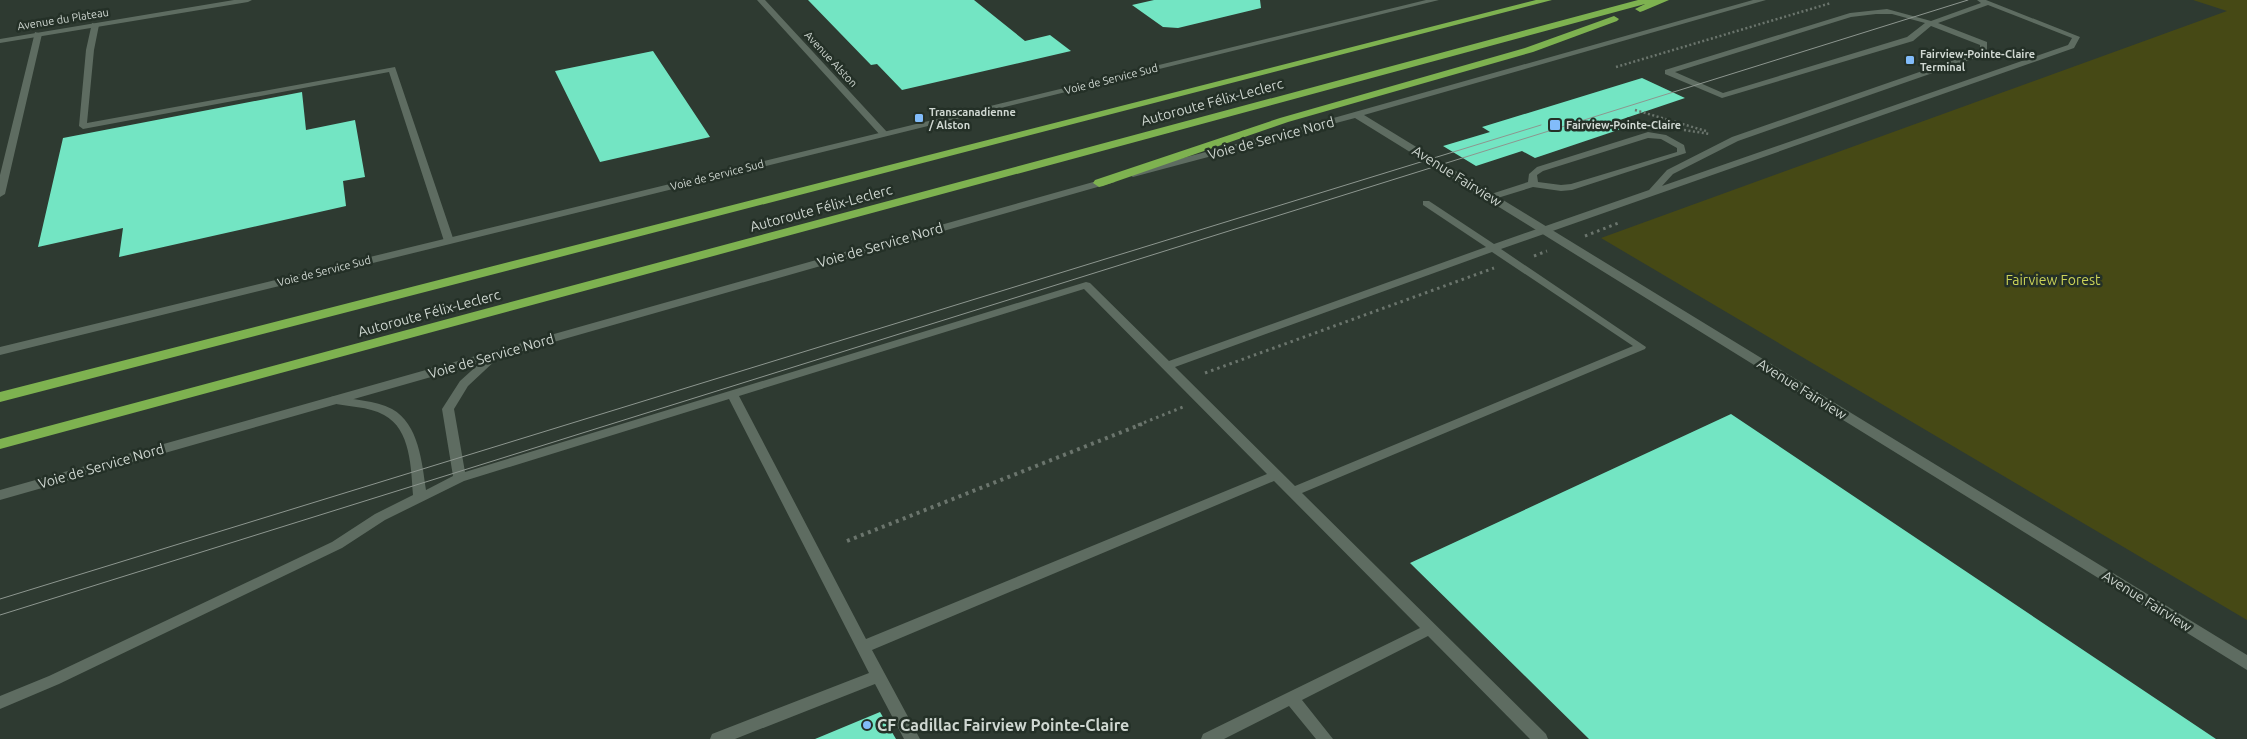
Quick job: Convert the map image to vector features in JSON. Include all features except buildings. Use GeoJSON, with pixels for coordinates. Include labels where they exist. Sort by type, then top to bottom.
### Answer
{"type":"FeatureCollection","features":[{"type":"Feature","properties":{"kind":"highway","name":"Autoroute Félix-Leclerc"},"geometry":{"type":"LineString","coordinates":[[0,397],[1547,0]]}},
{"type":"Feature","properties":{"kind":"highway","name":"Autoroute Félix-Leclerc"},"geometry":{"type":"LineString","coordinates":[[0,444],[1649,0]]}},
{"type":"Feature","properties":{"kind":"highway"},"geometry":{"type":"LineString","coordinates":[[1099,183],[1284,120],[1529,50],[1664,0]]}},
{"type":"Feature","properties":{"kind":"main road","name":"Avenue du Plateau"},"geometry":{"type":"LineString","coordinates":[[0,41],[248,0]]}},
{"type":"Feature","properties":{"kind":"main road","name":"Avenue Alston"},"geometry":{"type":"LineString","coordinates":[[761,0],[884,134]]}},
{"type":"Feature","properties":{"kind":"main road","name":"Voie de Service Sud"},"geometry":{"type":"LineString","coordinates":[[0,351],[1435,0]]}},
{"type":"Feature","properties":{"kind":"main road","name":"Voie de Service Nord"},"geometry":{"type":"LineString","coordinates":[[0,495],[1099,183],[1356,115],[1762,0]]}},
{"type":"Feature","properties":{"kind":"main road","name":"Avenue Fairview"},"geometry":{"type":"LineString","coordinates":[[1356,115],[2247,663]]}},
{"type":"Feature","properties":{"kind":"lane"},"geometry":{"type":"LineString","coordinates":[[1167,366],[1650,192],[2071,46],[2076,37],[1980,0]]}},
{"type":"Feature","properties":{"kind":"lane"},"geometry":{"type":"LineString","coordinates":[[1650,192],[1670,172],[1735,139],[1984,52],[1984,44],[1929,24],[1893,12],[1871,12],[1850,15],[1668,72],[1722,96],[1910,39],[1929,24],[1988,3]]}},
{"type":"Feature","properties":{"kind":"lane"},"geometry":{"type":"LineString","coordinates":[[95,25],[90,50],[83,126],[392,69],[448,241]]}},
{"type":"Feature","properties":{"kind":"lane"},"geometry":{"type":"LineString","coordinates":[[0,194],[38,34]]}},
{"type":"Feature","properties":{"kind":"lane"},"geometry":{"type":"LineString","coordinates":[[1491,197],[1533,184],[1561,188],[1572,187],[1682,153],[1681,146],[1663,137],[1648,136],[1540,169],[1533,174],[1533,184]]}},
{"type":"Feature","properties":{"kind":"lane"},"geometry":{"type":"LineString","coordinates":[[1293,492],[1641,347],[1426,203]]}},
{"type":"Feature","properties":{"kind":"lane"},"geometry":{"type":"LineString","coordinates":[[0,703],[54,680],[337,545],[380,517],[460,478],[1086,285],[1540,739]]}},
{"type":"Feature","properties":{"kind":"lane"},"geometry":{"type":"LineString","coordinates":[[460,478],[448,409],[464,384],[495,355]]}},
{"type":"Feature","properties":{"kind":"lane"},"geometry":{"type":"LineString","coordinates":[[732,393],[912,739]]}},
{"type":"Feature","properties":{"kind":"lane"},"geometry":{"type":"LineString","coordinates":[[334,400],[378,408],[388,412],[402,423],[411,444],[420,497]]}},
{"type":"Feature","properties":{"kind":"lane"},"geometry":{"type":"LineString","coordinates":[[863,647],[1276,475]]}},
{"type":"Feature","properties":{"kind":"lane"},"geometry":{"type":"LineString","coordinates":[[1209,739],[1430,629]]}},
{"type":"Feature","properties":{"kind":"lane"},"geometry":{"type":"LineString","coordinates":[[718,739],[878,676]]}},
{"type":"Feature","properties":{"kind":"lane"},"geometry":{"type":"LineString","coordinates":[[1291,698],[1325,739]]}},
{"type":"Feature","properties":{"kind":"path"},"geometry":{"type":"LineString","coordinates":[[1616,67],[1831,3]]}},
{"type":"Feature","properties":{"kind":"path"},"geometry":{"type":"LineString","coordinates":[[1635,110],[1718,135]]}},
{"type":"Feature","properties":{"kind":"path"},"geometry":{"type":"LineString","coordinates":[[1528,258],[1545,252]]}},
{"type":"Feature","properties":{"kind":"path"},"geometry":{"type":"LineString","coordinates":[[1205,373],[1502,265]]}},
{"type":"Feature","properties":{"kind":"path"},"geometry":{"type":"LineString","coordinates":[[847,541],[1188,405]]}},
{"type":"Feature","properties":{"kind":"green space","name":"Fairview Forest"},"geometry":{"type":"Polygon","coordinates":[[[2193,0],[2247,0],[2247,620],[1601,238],[2227,11],[2193,0]]]}},
{"type":"Feature","properties":{"kind":"tram line"},"geometry":{"type":"LineString","coordinates":[[0,615],[1968,0]]}},
{"type":"Feature","properties":{"kind":"tram line"},"geometry":{"type":"LineString","coordinates":[[0,599],[1541,125]]}},
{"type":"Feature","properties":{"kind":"place","name":"Fairview-Pointe-Claire Terminal"},"geometry":{"type":"Point","coordinates":[1910,60]}},
{"type":"Feature","properties":{"kind":"place","name":"Transcanadienne / Alston"},"geometry":{"type":"Point","coordinates":[919,118]}},
{"type":"Feature","properties":{"kind":"place","name":"Fairview-Pointe-Claire"},"geometry":{"type":"Point","coordinates":[1555,125]}},
{"type":"Feature","properties":{"kind":"place","name":"CF Cadillac Fairview Pointe-Claire"},"geometry":{"type":"Point","coordinates":[867,725]}}]}
